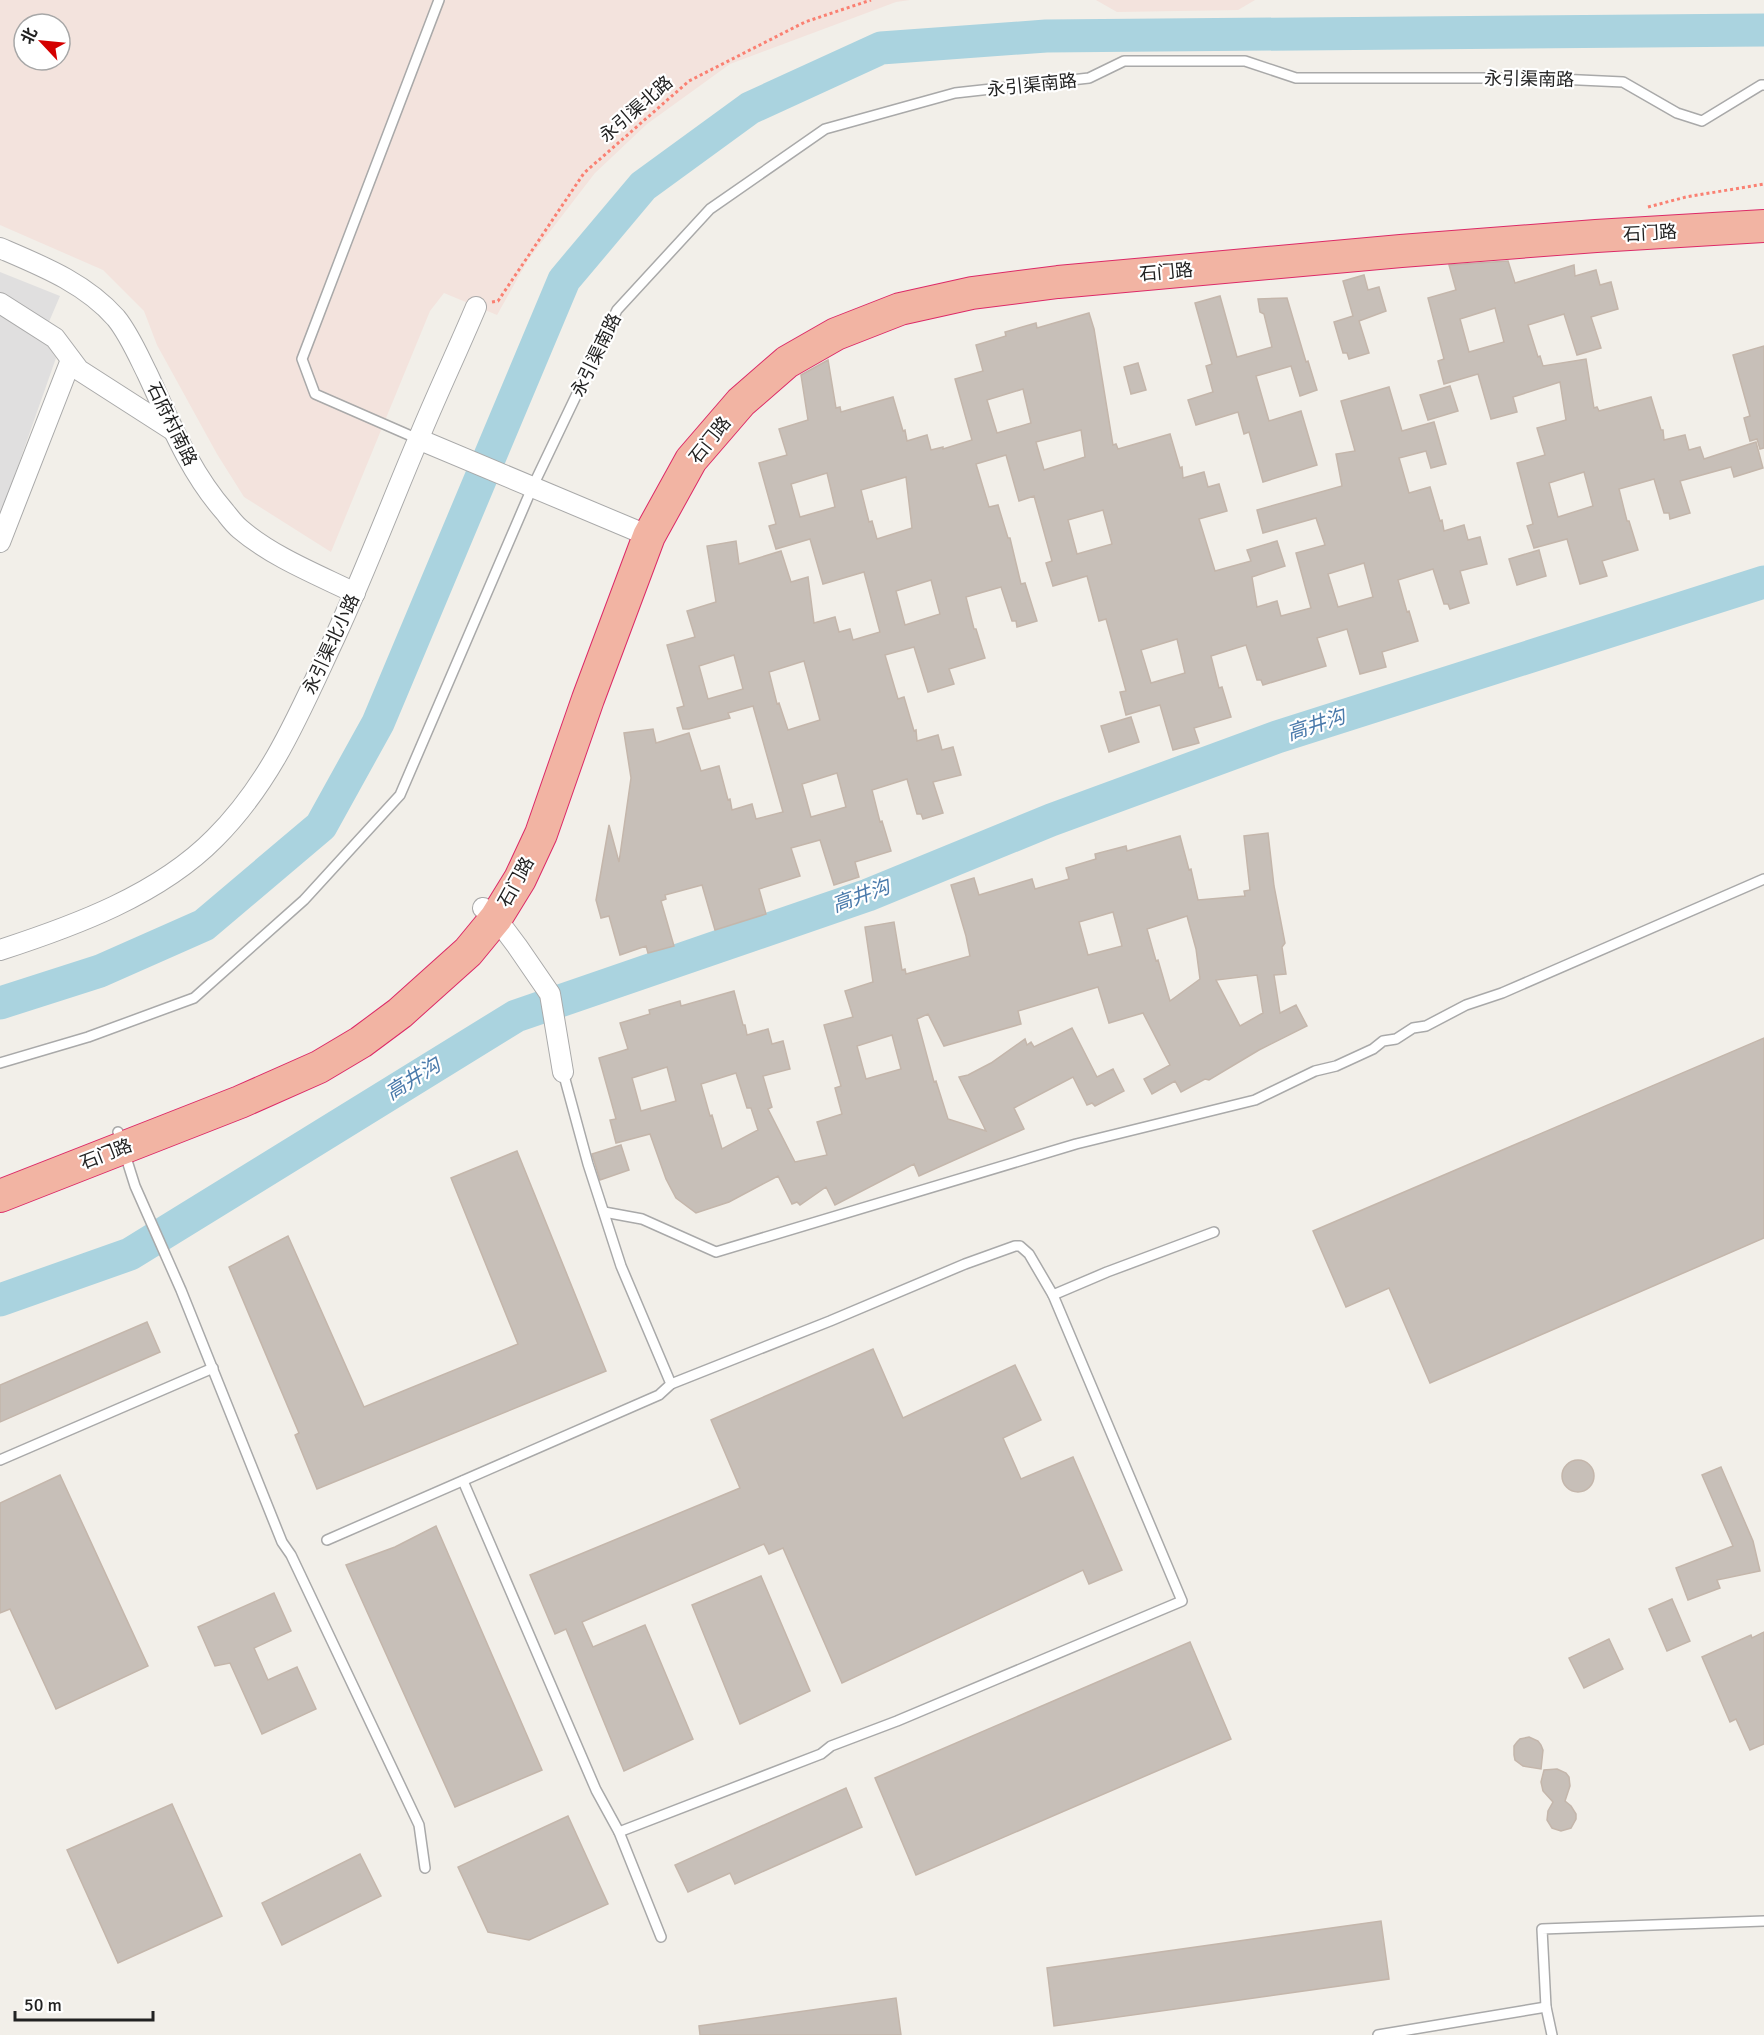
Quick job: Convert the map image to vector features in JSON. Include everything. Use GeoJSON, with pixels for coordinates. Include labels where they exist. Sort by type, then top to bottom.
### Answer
{"type":"FeatureCollection","features":[{"type":"Feature","properties":{"kind":"highway","name":"石门路"},"geometry":{"type":"LineString","coordinates":[[0,1196],[299,1057],[350,1030],[419,976],[457,939],[489,913],[498,887],[537,802],[641,533],[680,446],[725,394],[787,343],[827,319],[862,304],[896,294],[976,277],[1075,264],[1764,206]]}},
{"type":"Feature","properties":{"kind":"highway","name":"石门路"},"geometry":{"type":"LineString","coordinates":[[641,533],[692,460],[741,402],[788,362],[818,344],[836,334],[900,309],[972,293],[1058,282],[1401,251],[1764,226]]}},
{"type":"Feature","properties":{"kind":"highway","name":"石门路"},"geometry":{"type":"LineString","coordinates":[[0,1177],[120,1140]]}},
{"type":"Feature","properties":{"kind":"street","name":"石府村南路"},"geometry":{"type":"LineString","coordinates":[[0,248],[75,283],[117,319],[128,335],[187,458],[208,493],[239,528],[268,549],[355,593]]}},
{"type":"Feature","properties":{"kind":"street"},"geometry":{"type":"LineString","coordinates":[[0,303],[55,338],[79,370],[174,431]]}},
{"type":"Feature","properties":{"kind":"street","name":"永引渠北小路"},"geometry":{"type":"LineString","coordinates":[[0,950],[118,906],[180,868],[214,840],[248,803],[294,726],[426,442],[476,307]]}},
{"type":"Feature","properties":{"kind":"street"},"geometry":{"type":"LineString","coordinates":[[0,542],[71,360]]}},
{"type":"Feature","properties":{"kind":"street"},"geometry":{"type":"LineString","coordinates":[[426,442],[641,533]]}},
{"type":"Feature","properties":{"kind":"street"},"geometry":{"type":"LineString","coordinates":[[489,913],[529,963],[550,994],[563,1072]]}},
{"type":"Feature","properties":{"kind":"lane"},"geometry":{"type":"LineString","coordinates":[[426,442],[315,394],[302,359],[439,0]]}},
{"type":"Feature","properties":{"kind":"lane","name":"永引渠南路"},"geometry":{"type":"LineString","coordinates":[[532,488],[617,310],[710,209],[825,129],[955,93],[1089,78],[1124,61],[1245,61],[1296,78],[1538,78],[1623,82],[1677,113],[1702,121],[1764,85]]}},
{"type":"Feature","properties":{"kind":"lane"},"geometry":{"type":"LineString","coordinates":[[0,1063],[88,1037],[194,998],[304,900],[400,795],[532,488]]}},
{"type":"Feature","properties":{"kind":"lane"},"geometry":{"type":"LineString","coordinates":[[604,1212],[642,1219],[716,1252],[1076,1144],[1254,1100],[1315,1071],[1336,1066],[1373,1049],[1383,1041],[1396,1039],[1413,1028],[1426,1026],[1466,1005],[1502,993],[1764,879]]}},
{"type":"Feature","properties":{"kind":"lane"},"geometry":{"type":"LineString","coordinates":[[563,1072],[588,1164],[621,1266],[671,1384]]}},
{"type":"Feature","properties":{"kind":"lane"},"geometry":{"type":"LineString","coordinates":[[120,1140],[139,1195],[181,1290],[282,1542],[291,1555],[416,1817],[425,1868]]}},
{"type":"Feature","properties":{"kind":"lane"},"geometry":{"type":"LineString","coordinates":[[1053,1295],[1214,1232]]}},
{"type":"Feature","properties":{"kind":"lane"},"geometry":{"type":"LineString","coordinates":[[327,1540],[658,1395],[671,1384],[965,1264],[1015,1246],[1020,1246],[1029,1254],[1053,1295],[1182,1601],[908,1717],[831,1746],[821,1754],[618,1832]]}},
{"type":"Feature","properties":{"kind":"lane"},"geometry":{"type":"LineString","coordinates":[[0,1460],[213,1368]]}},
{"type":"Feature","properties":{"kind":"lane"},"geometry":{"type":"LineString","coordinates":[[463,1481],[596,1790],[618,1832],[661,1938]]}},
{"type":"Feature","properties":{"kind":"lane"},"geometry":{"type":"LineString","coordinates":[[1552,2035],[1546,2007],[1542,1929],[1764,1921]]}},
{"type":"Feature","properties":{"kind":"lane"},"geometry":{"type":"LineString","coordinates":[[1378,2035],[1546,2007]]}},
{"type":"Feature","properties":{"kind":"path","name":"永引渠北路"},"geometry":{"type":"LineString","coordinates":[[476,307],[498,301],[584,173],[689,81],[805,22],[871,0]]}},
{"type":"Feature","properties":{"kind":"path","name":"石门路"},"geometry":{"type":"LineString","coordinates":[[1641,209],[1686,197],[1764,184]]}},
{"type":"Feature","properties":{"kind":"shaded area"},"geometry":{"type":"Polygon","coordinates":[[[0,0],[910,0],[896,2],[730,64],[647,124],[595,173],[528,260],[497,315],[444,293],[430,311],[331,552],[244,497],[217,454],[157,345],[144,311],[103,270],[0,225],[0,0]]]}},
{"type":"Feature","properties":{"kind":"shaded area"},"geometry":{"type":"Polygon","coordinates":[[[1096,0],[1255,0],[1238,10],[1117,12],[1096,0]]]}},
{"type":"Feature","properties":{"kind":"shaded area"},"geometry":{"type":"Polygon","coordinates":[[[0,272],[60,296],[42,338],[56,358],[0,517],[0,272]]]}},
{"type":"Feature","properties":{"kind":"building"},"geometry":{"type":"Polygon","coordinates":[[[1508,261],[1515,283],[1574,265],[1575,276],[1596,270],[1600,285],[1611,282],[1618,309],[1591,317],[1601,348],[1577,355],[1564,314],[1528,325],[1543,366],[1586,359],[1594,408],[1597,407],[1599,411],[1651,397],[1661,430],[1663,430],[1664,440],[1685,435],[1689,450],[1700,447],[1704,459],[1756,442],[1763,468],[1734,477],[1731,467],[1680,481],[1690,513],[1670,519],[1669,513],[1664,513],[1654,479],[1619,489],[1627,521],[1629,521],[1638,550],[1602,561],[1607,576],[1580,584],[1567,539],[1534,548],[1527,526],[1533,524],[1517,463],[1545,455],[1537,428],[1566,420],[1560,382],[1513,397],[1517,412],[1491,419],[1478,374],[1444,384],[1438,361],[1444,359],[1428,298],[1456,290],[1449,265],[1508,261]],[[1495,308],[1460,319],[1469,352],[1504,342],[1495,308]],[[1584,472],[1549,483],[1558,517],[1593,506],[1584,472]]]}},
{"type":"Feature","properties":{"kind":"building"},"geometry":{"type":"Polygon","coordinates":[[[1364,275],[1368,290],[1379,287],[1386,311],[1359,321],[1369,353],[1349,359],[1347,353],[1343,353],[1334,322],[1353,316],[1343,281],[1364,275]]]}},
{"type":"Feature","properties":{"kind":"building"},"geometry":{"type":"Polygon","coordinates":[[[1220,296],[1237,357],[1272,347],[1258,299],[1287,298],[1317,390],[1300,396],[1291,366],[1256,376],[1269,421],[1301,411],[1317,465],[1263,482],[1249,432],[1244,434],[1238,412],[1196,425],[1188,400],[1213,392],[1206,366],[1212,364],[1195,303],[1220,296]]]}},
{"type":"Feature","properties":{"kind":"building"},"geometry":{"type":"Polygon","coordinates":[[[1089,313],[1094,329],[1113,445],[1116,444],[1118,449],[1170,434],[1180,468],[1182,467],[1183,478],[1204,472],[1208,487],[1219,484],[1227,511],[1199,519],[1215,571],[1251,561],[1247,550],[1277,541],[1285,566],[1252,577],[1257,607],[1277,601],[1281,616],[1311,608],[1296,553],[1325,545],[1316,518],[1263,533],[1257,510],[1342,486],[1336,454],[1355,451],[1341,401],[1389,387],[1402,431],[1434,422],[1446,464],[1431,468],[1426,451],[1399,458],[1409,493],[1430,487],[1444,531],[1464,525],[1468,540],[1480,537],[1487,564],[1460,571],[1469,603],[1450,609],[1448,604],[1444,604],[1433,569],[1398,580],[1418,641],[1382,652],[1386,667],[1360,674],[1347,629],[1317,638],[1326,666],[1263,685],[1261,680],[1257,680],[1246,645],[1211,656],[1219,688],[1222,687],[1231,717],[1194,728],[1199,743],[1173,750],[1160,705],[1126,715],[1120,692],[1126,691],[1106,619],[1099,621],[1087,576],[1053,586],[1046,563],[1052,561],[1034,496],[1019,501],[1006,455],[976,464],[989,507],[998,505],[1008,538],[1010,538],[1021,584],[1025,583],[1037,621],[1017,627],[1016,621],[1012,621],[1001,587],[966,597],[974,629],[976,629],[985,658],[949,669],[954,684],[928,692],[914,647],[885,655],[898,699],[904,697],[914,731],[916,730],[917,741],[938,735],[942,750],[953,747],[961,775],[933,782],[943,813],[923,819],[921,814],[917,814],[907,779],[872,790],[880,822],[882,821],[891,851],[855,862],[859,877],[834,885],[820,840],[791,848],[800,876],[759,889],[766,914],[715,930],[702,885],[665,895],[666,899],[661,901],[674,946],[648,953],[646,946],[620,955],[609,916],[601,918],[596,900],[609,825],[619,862],[631,778],[624,733],[653,729],[656,743],[689,733],[701,771],[719,766],[732,810],[752,804],[756,819],[783,812],[753,706],[728,713],[730,718],[689,729],[683,729],[677,708],[684,706],[667,645],[695,637],[687,611],[716,602],[707,546],[736,541],[739,564],[781,551],[791,582],[808,577],[814,623],[835,617],[839,632],[850,629],[853,640],[880,632],[864,572],[823,584],[810,539],[776,549],[769,526],[776,524],[759,463],[787,455],[779,429],[808,420],[801,375],[828,360],[836,408],[840,407],[841,412],[893,397],[907,441],[927,435],[931,450],[943,447],[943,449],[972,440],[955,379],[983,371],[976,345],[1006,336],[1005,332],[1036,323],[1037,328],[1089,313]],[[1023,389],[987,400],[997,433],[1031,423],[1023,389]],[[1081,430],[1036,442],[1044,470],[1085,457],[1081,430]],[[827,473],[791,484],[800,517],[835,507],[827,473]],[[906,477],[861,490],[869,522],[872,521],[877,539],[912,528],[906,477]],[[1103,510],[1068,520],[1077,554],[1112,544],[1103,510]],[[1364,563],[1328,574],[1338,607],[1373,597],[1364,563]],[[931,580],[896,591],[905,625],[940,614],[931,580]],[[1177,639],[1141,650],[1151,683],[1185,673],[1177,639]],[[734,655],[699,666],[708,699],[743,689],[734,655]],[[804,661],[769,672],[777,704],[779,703],[788,730],[820,720],[804,661]],[[837,773],[802,784],[811,817],[846,807],[837,773]]]}},
{"type":"Feature","properties":{"kind":"building"},"geometry":{"type":"Polygon","coordinates":[[[1764,346],[1764,448],[1760,449],[1757,439],[1750,441],[1744,418],[1750,416],[1733,355],[1764,346]]]}},
{"type":"Feature","properties":{"kind":"building"},"geometry":{"type":"Polygon","coordinates":[[[1138,363],[1146,390],[1131,394],[1124,367],[1138,363]]]}},
{"type":"Feature","properties":{"kind":"building"},"geometry":{"type":"Polygon","coordinates":[[[1450,386],[1458,411],[1428,420],[1420,395],[1450,386]]]}},
{"type":"Feature","properties":{"kind":"building"},"geometry":{"type":"Polygon","coordinates":[[[1539,550],[1546,576],[1517,585],[1509,559],[1539,550]]]}},
{"type":"Feature","properties":{"kind":"building"},"geometry":{"type":"Polygon","coordinates":[[[1131,717],[1139,742],[1109,752],[1101,726],[1131,717]]]}},
{"type":"Feature","properties":{"kind":"building"},"geometry":{"type":"Polygon","coordinates":[[[1268,833],[1274,886],[1285,943],[1282,947],[1286,974],[1274,975],[1280,1013],[1296,1005],[1307,1026],[1259,1050],[1209,1080],[1205,1079],[1181,1092],[1175,1081],[1152,1094],[1144,1079],[1170,1065],[1143,1013],[1109,1023],[1098,987],[1018,1011],[1021,1024],[944,1046],[928,1014],[917,1019],[934,1082],[936,1081],[948,1119],[986,1131],[959,1077],[991,1063],[1025,1039],[1027,1045],[1031,1042],[1034,1047],[1072,1028],[1097,1077],[1113,1069],[1124,1091],[1095,1106],[1092,1103],[1087,1105],[1073,1077],[1014,1108],[1024,1129],[919,1176],[914,1164],[835,1205],[826,1187],[800,1205],[797,1202],[792,1204],[778,1176],[729,1202],[696,1213],[676,1198],[666,1179],[650,1134],[616,1143],[610,1120],[616,1119],[599,1058],[628,1049],[620,1023],[650,1014],[649,1010],[680,1001],[681,1006],[734,991],[747,1035],[768,1029],[772,1044],[783,1041],[790,1069],[763,1076],[772,1107],[768,1109],[795,1162],[827,1155],[817,1122],[842,1114],[835,1088],[841,1086],[824,1025],[853,1017],[845,991],[873,982],[865,927],[894,922],[902,970],[905,969],[906,974],[970,956],[951,885],[974,878],[979,895],[1032,879],[1035,889],[1069,879],[1066,868],[1096,859],[1095,854],[1126,846],[1127,851],[1180,836],[1198,900],[1245,896],[1244,891],[1250,890],[1244,836],[1268,833]],[[1113,912],[1079,922],[1088,955],[1122,946],[1113,912]],[[1187,916],[1147,929],[1156,961],[1158,960],[1170,1001],[1200,979],[1196,949],[1187,916]],[[1257,975],[1216,980],[1240,1026],[1263,1013],[1257,975]],[[892,1035],[857,1046],[866,1079],[901,1069],[892,1035]],[[667,1067],[632,1078],[641,1111],[676,1101],[667,1067]],[[736,1073],[701,1084],[710,1116],[712,1115],[722,1149],[758,1130],[751,1108],[747,1108],[736,1073]]]}},
{"type":"Feature","properties":{"kind":"building"},"geometry":{"type":"Polygon","coordinates":[[[1764,1038],[1764,1238],[1430,1383],[1389,1288],[1346,1307],[1313,1231],[1764,1038]]]}},
{"type":"Feature","properties":{"kind":"building"},"geometry":{"type":"Polygon","coordinates":[[[621,1145],[629,1170],[600,1180],[592,1154],[621,1145]]]}},
{"type":"Feature","properties":{"kind":"building"},"geometry":{"type":"Polygon","coordinates":[[[517,1151],[606,1371],[317,1489],[295,1435],[299,1433],[229,1267],[288,1236],[364,1407],[518,1344],[451,1178],[517,1151]]]}},
{"type":"Feature","properties":{"kind":"building"},"geometry":{"type":"Polygon","coordinates":[[[147,1322],[160,1352],[0,1422],[0,1385],[147,1322]]]}},
{"type":"Feature","properties":{"kind":"building"},"geometry":{"type":"Polygon","coordinates":[[[873,1349],[903,1418],[1015,1365],[1041,1420],[1003,1438],[1021,1479],[1073,1457],[1122,1570],[1089,1584],[1083,1570],[842,1683],[783,1548],[769,1554],[764,1544],[582,1622],[593,1647],[645,1625],[693,1739],[624,1771],[566,1629],[555,1634],[530,1575],[740,1488],[711,1420],[873,1349]]]}},
{"type":"Feature","properties":{"kind":"building"},"geometry":{"type":"Polygon","coordinates":[[[1578,1460],[1589,1465],[1594,1476],[1589,1487],[1578,1492],[1567,1487],[1562,1476],[1567,1465],[1578,1460]]]}},
{"type":"Feature","properties":{"kind":"building"},"geometry":{"type":"Polygon","coordinates":[[[1721,1467],[1753,1541],[1760,1571],[1717,1580],[1720,1588],[1688,1600],[1676,1568],[1733,1546],[1702,1475],[1721,1467]]]}},
{"type":"Feature","properties":{"kind":"building"},"geometry":{"type":"Polygon","coordinates":[[[60,1475],[148,1666],[56,1709],[10,1609],[0,1613],[0,1503],[60,1475]]]}},
{"type":"Feature","properties":{"kind":"building"},"geometry":{"type":"Polygon","coordinates":[[[436,1526],[542,1770],[455,1807],[346,1565],[395,1547],[436,1526]]]}},
{"type":"Feature","properties":{"kind":"building"},"geometry":{"type":"Polygon","coordinates":[[[761,1576],[810,1691],[740,1724],[692,1605],[761,1576]]]}},
{"type":"Feature","properties":{"kind":"building"},"geometry":{"type":"Polygon","coordinates":[[[274,1593],[291,1631],[254,1648],[268,1680],[297,1667],[316,1709],[262,1734],[230,1663],[215,1666],[198,1627],[274,1593]]]}},
{"type":"Feature","properties":{"kind":"building"},"geometry":{"type":"Polygon","coordinates":[[[1672,1599],[1690,1641],[1667,1651],[1649,1609],[1672,1599]]]}},
{"type":"Feature","properties":{"kind":"building"},"geometry":{"type":"Polygon","coordinates":[[[1764,1632],[1764,1744],[1750,1750],[1736,1719],[1730,1722],[1702,1657],[1751,1635],[1752,1638],[1764,1632]]]}},
{"type":"Feature","properties":{"kind":"building"},"geometry":{"type":"Polygon","coordinates":[[[1609,1639],[1623,1669],[1584,1688],[1569,1658],[1609,1639]]]}},
{"type":"Feature","properties":{"kind":"building"},"geometry":{"type":"Polygon","coordinates":[[[1190,1642],[1231,1739],[916,1875],[875,1778],[1190,1642]]]}},
{"type":"Feature","properties":{"kind":"building"},"geometry":{"type":"Polygon","coordinates":[[[1529,1737],[1538,1741],[1543,1750],[1541,1769],[1523,1766],[1515,1760],[1514,1746],[1520,1739],[1529,1737]]]}},
{"type":"Feature","properties":{"kind":"building"},"geometry":{"type":"Polygon","coordinates":[[[1557,1769],[1569,1777],[1570,1786],[1565,1801],[1576,1814],[1571,1828],[1561,1831],[1552,1828],[1547,1820],[1548,1811],[1553,1802],[1543,1791],[1541,1782],[1544,1770],[1557,1769]]]}},
{"type":"Feature","properties":{"kind":"building"},"geometry":{"type":"Polygon","coordinates":[[[846,1788],[862,1827],[735,1884],[730,1873],[688,1892],[675,1865],[846,1788]]]}},
{"type":"Feature","properties":{"kind":"building"},"geometry":{"type":"Polygon","coordinates":[[[172,1804],[222,1916],[118,1963],[67,1850],[172,1804]]]}},
{"type":"Feature","properties":{"kind":"building"},"geometry":{"type":"Polygon","coordinates":[[[568,1816],[608,1904],[529,1940],[488,1932],[458,1867],[568,1816]]]}},
{"type":"Feature","properties":{"kind":"building"},"geometry":{"type":"Polygon","coordinates":[[[360,1854],[381,1896],[282,1945],[262,1903],[360,1854]]]}},
{"type":"Feature","properties":{"kind":"building"},"geometry":{"type":"Polygon","coordinates":[[[1381,1921],[1389,1979],[1054,2026],[1047,1968],[1381,1921]]]}},
{"type":"Feature","properties":{"kind":"building"},"geometry":{"type":"Polygon","coordinates":[[[896,1998],[901,2035],[700,2035],[699,2026],[896,1998]]]}},
{"type":"Feature","properties":{"kind":"waterway"},"geometry":{"type":"LineString","coordinates":[[0,1003],[100,971],[204,925],[321,826],[378,723],[564,280],[643,186],[750,108],[881,48],[1046,36],[1764,30]]}},
{"type":"Feature","properties":{"kind":"waterway","name":"高井沟"},"geometry":{"type":"LineString","coordinates":[[0,1300],[130,1254],[516,1016],[868,895],[1051,820],[1277,737],[1764,582]]}}]}
